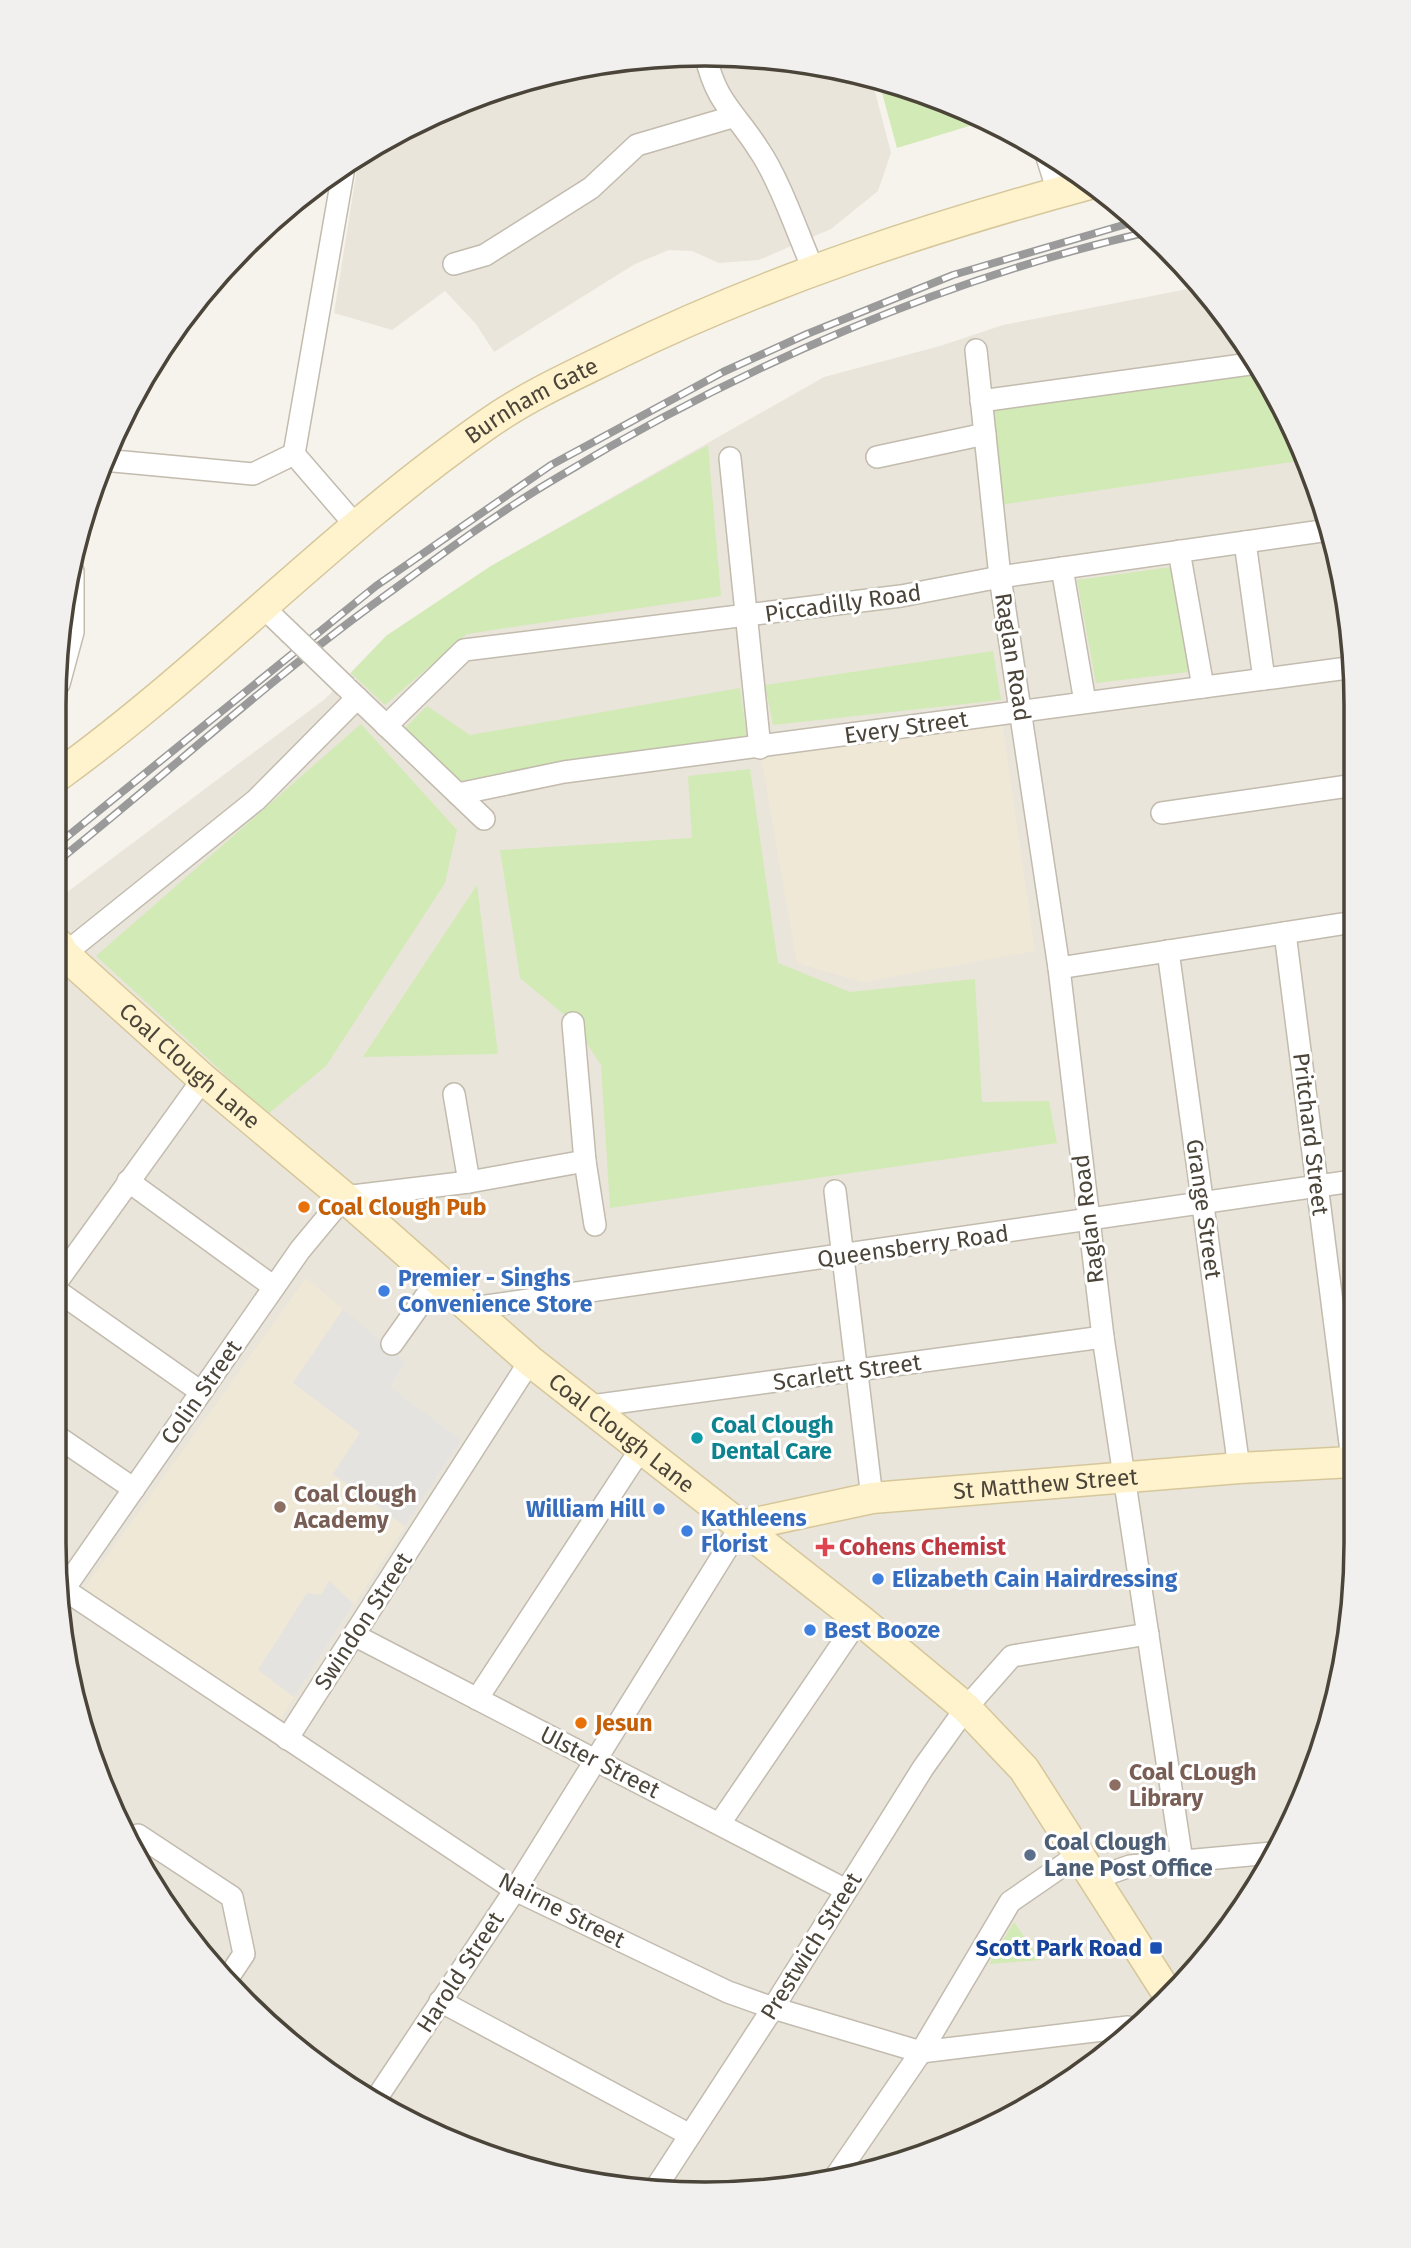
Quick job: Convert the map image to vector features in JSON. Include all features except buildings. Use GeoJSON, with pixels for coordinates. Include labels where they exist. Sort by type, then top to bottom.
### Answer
{"type":"FeatureCollection","features":[{"type":"Feature","properties":{"kind":"street"},"geometry":{"type":"LineString","coordinates":[[708,66],[712,85],[732,117],[760,150],[813,269]]}},
{"type":"Feature","properties":{"kind":"street"},"geometry":{"type":"LineString","coordinates":[[454,264],[485,255],[591,188],[637,145],[732,117]]}},
{"type":"Feature","properties":{"kind":"street"},"geometry":{"type":"LineString","coordinates":[[1050,167],[1058,192]]}},
{"type":"Feature","properties":{"kind":"street"},"geometry":{"type":"LineString","coordinates":[[294,454],[342,180]]}},
{"type":"Feature","properties":{"kind":"street","name":"Burnham Gate"},"geometry":{"type":"LineString","coordinates":[[66,769],[264,608],[357,527],[488,423],[553,385],[671,328],[813,269],[945,225],[1078,187]]}},
{"type":"Feature","properties":{"kind":"street","name":"Raglan Road"},"geometry":{"type":"LineString","coordinates":[[976,350],[1000,576],[1059,968],[1103,1337],[1182,1861]]}},
{"type":"Feature","properties":{"kind":"street"},"geometry":{"type":"LineString","coordinates":[[981,401],[1246,365]]}},
{"type":"Feature","properties":{"kind":"street"},"geometry":{"type":"LineString","coordinates":[[877,457],[985,434]]}},
{"type":"Feature","properties":{"kind":"street"},"geometry":{"type":"LineString","coordinates":[[115,461],[253,474],[294,454]]}},
{"type":"Feature","properties":{"kind":"street"},"geometry":{"type":"LineString","coordinates":[[294,454],[357,527]]}},
{"type":"Feature","properties":{"kind":"street"},"geometry":{"type":"LineString","coordinates":[[730,458],[760,748]]}},
{"type":"Feature","properties":{"kind":"street","name":"Piccadilly Road"},"geometry":{"type":"LineString","coordinates":[[386,726],[464,650],[901,596],[1000,576],[1320,531]]}},
{"type":"Feature","properties":{"kind":"street"},"geometry":{"type":"LineString","coordinates":[[1245,542],[1264,679]]}},
{"type":"Feature","properties":{"kind":"street"},"geometry":{"type":"LineString","coordinates":[[1179,551],[1202,687]]}},
{"type":"Feature","properties":{"kind":"street"},"geometry":{"type":"LineString","coordinates":[[1062,568],[1085,702]]}},
{"type":"Feature","properties":{"kind":"street"},"geometry":{"type":"LineString","coordinates":[[264,608],[484,819]]}},
{"type":"Feature","properties":{"kind":"street"},"geometry":{"type":"LineString","coordinates":[[70,643],[73,616]]}},
{"type":"Feature","properties":{"kind":"street","name":"Every Street"},"geometry":{"type":"LineString","coordinates":[[458,794],[564,772],[1343,669]]}},
{"type":"Feature","properties":{"kind":"street"},"geometry":{"type":"LineString","coordinates":[[66,948],[256,800],[352,692]]}},
{"type":"Feature","properties":{"kind":"street"},"geometry":{"type":"LineString","coordinates":[[1162,814],[1344,787]]}},
{"type":"Feature","properties":{"kind":"street"},"geometry":{"type":"LineString","coordinates":[[1059,968],[1344,924]]}},
{"type":"Feature","properties":{"kind":"street","name":"Pritchard Street"},"geometry":{"type":"LineString","coordinates":[[1285,933],[1344,1398]]}},
{"type":"Feature","properties":{"kind":"street","name":"Grange Street"},"geometry":{"type":"LineString","coordinates":[[1168,951],[1239,1468]]}},
{"type":"Feature","properties":{"kind":"street","name":"Coal Clough Lane"},"geometry":{"type":"LineString","coordinates":[[66,958],[530,1361],[591,1406],[640,1450],[859,1619],[966,1708],[1024,1769],[1164,1987]]}},
{"type":"Feature","properties":{"kind":"street"},"geometry":{"type":"LineString","coordinates":[[573,1023],[585,1161],[595,1226]]}},
{"type":"Feature","properties":{"kind":"street"},"geometry":{"type":"LineString","coordinates":[[66,1269],[203,1079]]}},
{"type":"Feature","properties":{"kind":"street"},"geometry":{"type":"LineString","coordinates":[[454,1094],[469,1182]]}},
{"type":"Feature","properties":{"kind":"street"},"geometry":{"type":"LineString","coordinates":[[344,1197],[469,1182],[585,1161]]}},
{"type":"Feature","properties":{"kind":"street"},"geometry":{"type":"LineString","coordinates":[[128,1181],[274,1287]]}},
{"type":"Feature","properties":{"kind":"street","name":"Queensberry Road"},"geometry":{"type":"LineString","coordinates":[[472,1308],[843,1257],[1344,1182]]}},
{"type":"Feature","properties":{"kind":"street"},"geometry":{"type":"LineString","coordinates":[[835,1191],[872,1498]]}},
{"type":"Feature","properties":{"kind":"street","name":"Colin Street"},"geometry":{"type":"LineString","coordinates":[[68,1582],[274,1287],[344,1197]]}},
{"type":"Feature","properties":{"kind":"street"},"geometry":{"type":"LineString","coordinates":[[392,1344],[438,1279]]}},
{"type":"Feature","properties":{"kind":"street"},"geometry":{"type":"LineString","coordinates":[[66,1297],[201,1392]]}},
{"type":"Feature","properties":{"kind":"street","name":"Scarlett Street"},"geometry":{"type":"LineString","coordinates":[[591,1406],[1103,1337]]}},
{"type":"Feature","properties":{"kind":"street","name":"Swindon Street"},"geometry":{"type":"LineString","coordinates":[[286,1739],[530,1361]]}},
{"type":"Feature","properties":{"kind":"street"},"geometry":{"type":"LineString","coordinates":[[66,1443],[134,1489]]}},
{"type":"Feature","properties":{"kind":"street"},"geometry":{"type":"LineString","coordinates":[[477,1699],[640,1450]]}},
{"type":"Feature","properties":{"kind":"street","name":"St Matthew Street"},"geometry":{"type":"LineString","coordinates":[[741,1526],[872,1498],[1344,1461]]}},
{"type":"Feature","properties":{"kind":"street","name":"Harold Street"},"geometry":{"type":"LineString","coordinates":[[380,2092],[515,1889],[741,1526]]}},
{"type":"Feature","properties":{"kind":"street","name":"Nairne Street"},"geometry":{"type":"LineString","coordinates":[[69,1593],[515,1889],[728,1992],[772,2008],[920,2052],[1121,2028]]}},
{"type":"Feature","properties":{"kind":"street"},"geometry":{"type":"LineString","coordinates":[[720,1823],[859,1619]]}},
{"type":"Feature","properties":{"kind":"street","name":"Prestwich Street"},"geometry":{"type":"LineString","coordinates":[[661,2180],[923,1768],[966,1708],[1012,1656],[1149,1634]]}},
{"type":"Feature","properties":{"kind":"street","name":"Ulster Street"},"geometry":{"type":"LineString","coordinates":[[354,1635],[846,1890]]}},
{"type":"Feature","properties":{"kind":"street"},"geometry":{"type":"LineString","coordinates":[[138,1835],[232,1897],[244,1954],[232,1972]]}},
{"type":"Feature","properties":{"kind":"street"},"geometry":{"type":"LineString","coordinates":[[843,2166],[920,2052],[1010,1902],[1085,1867],[1130,1866],[1263,1854]]}},
{"type":"Feature","properties":{"kind":"street"},"geometry":{"type":"LineString","coordinates":[[440,2001],[690,2135]]}},
{"type":"Feature","properties":{"kind":"shaded area"},"geometry":{"type":"Polygon","coordinates":[[[706,66],[789,72],[874,89],[891,153],[878,191],[831,229],[759,260],[719,263],[692,251],[669,250],[635,264],[494,352],[476,324],[445,291],[392,330],[334,313],[357,170],[423,132],[461,115],[540,88],[622,72],[664,68],[706,66]]]}},
{"type":"Feature","properties":{"kind":"shaded area"},"geometry":{"type":"Polygon","coordinates":[[[1190,289],[1237,350],[1279,423],[1311,500],[1323,540],[1339,622],[1344,706],[1344,1543],[1339,1626],[1323,1708],[1311,1748],[1279,1825],[1237,1898],[1212,1931],[1186,1964],[1127,2023],[1061,2074],[1025,2096],[988,2116],[911,2148],[871,2160],[789,2176],[706,2182],[664,2180],[622,2176],[540,2160],[500,2148],[423,2116],[350,2074],[284,2023],[225,1964],[174,1898],[132,1825],[100,1748],[88,1708],[72,1626],[66,1543],[66,893],[325,699],[386,636],[491,566],[824,377],[940,346],[1003,325],[1190,289]]]}},
{"type":"Feature","properties":{"kind":"shaded area"},"geometry":{"type":"Polygon","coordinates":[[[1002,721],[1035,951],[863,982],[797,963],[761,756],[1002,721]]]}},
{"type":"Feature","properties":{"kind":"shaded area","name":"Coal Clough Academy"},"geometry":{"type":"Polygon","coordinates":[[[306,1278],[406,1362],[390,1387],[461,1440],[277,1724],[83,1590],[306,1278]]]}},
{"type":"Feature","properties":{"kind":"shaded area"},"geometry":{"type":"Polygon","coordinates":[[[343,1309],[406,1362],[390,1387],[461,1440],[405,1526],[333,1474],[360,1433],[293,1383],[343,1309]]]}},
{"type":"Feature","properties":{"kind":"shaded area"},"geometry":{"type":"Polygon","coordinates":[[[329,1581],[354,1604],[294,1697],[258,1670],[307,1593],[321,1595],[329,1581]]]}},
{"type":"Feature","properties":{"kind":"green space"},"geometry":{"type":"Polygon","coordinates":[[[882,91],[972,125],[897,148],[882,91]]]}},
{"type":"Feature","properties":{"kind":"green space"},"geometry":{"type":"Polygon","coordinates":[[[1248,368],[1279,423],[1296,461],[999,505],[985,404],[1248,368]]]}},
{"type":"Feature","properties":{"kind":"green space"},"geometry":{"type":"Polygon","coordinates":[[[708,445],[721,596],[467,634],[385,705],[351,673],[386,636],[491,566],[708,445]]]}},
{"type":"Feature","properties":{"kind":"green space"},"geometry":{"type":"Polygon","coordinates":[[[1171,567],[1189,672],[1096,683],[1077,580],[1171,567]]]}},
{"type":"Feature","properties":{"kind":"green space"},"geometry":{"type":"Polygon","coordinates":[[[993,651],[1001,700],[773,725],[765,685],[993,651]]]}},
{"type":"Feature","properties":{"kind":"green space"},"geometry":{"type":"Polygon","coordinates":[[[740,688],[747,737],[459,782],[403,730],[427,706],[470,735],[740,688]]]}},
{"type":"Feature","properties":{"kind":"green space"},"geometry":{"type":"Polygon","coordinates":[[[361,724],[457,830],[445,883],[326,1066],[268,1114],[96,956],[361,724]]]}},
{"type":"Feature","properties":{"kind":"green space"},"geometry":{"type":"Polygon","coordinates":[[[750,769],[778,963],[850,992],[975,979],[982,1102],[1049,1101],[1057,1143],[610,1208],[601,1065],[573,1022],[520,978],[500,850],[692,838],[688,776],[750,769]]]}},
{"type":"Feature","properties":{"kind":"green space"},"geometry":{"type":"Polygon","coordinates":[[[477,885],[498,1054],[363,1057],[477,885]]]}},
{"type":"Feature","properties":{"kind":"green space"},"geometry":{"type":"Polygon","coordinates":[[[1014,1922],[1040,1960],[989,1964],[1014,1922]]]}},
{"type":"Feature","properties":{"kind":"railway"},"geometry":{"type":"LineString","coordinates":[[66,838],[376,586],[551,465],[723,372],[807,334],[953,275],[1126,224]]}},
{"type":"Feature","properties":{"kind":"railway"},"geometry":{"type":"LineString","coordinates":[[66,855],[344,626],[493,518],[629,436],[771,363],[919,301],[995,275],[1137,235]]}},
{"type":"Feature","properties":{"kind":"place","name":"Coal Clough Pub"},"geometry":{"type":"Point","coordinates":[304,1207]}},
{"type":"Feature","properties":{"kind":"place","name":"Premier - Singhs Convenience Store"},"geometry":{"type":"Point","coordinates":[384,1291]}},
{"type":"Feature","properties":{"kind":"place","name":"Coal Clough Dental Care"},"geometry":{"type":"Point","coordinates":[697,1438]}},
{"type":"Feature","properties":{"kind":"place","name":"Coal Clough Academy"},"geometry":{"type":"Point","coordinates":[280,1507]}},
{"type":"Feature","properties":{"kind":"place","name":"William Hill"},"geometry":{"type":"Point","coordinates":[659,1509]}},
{"type":"Feature","properties":{"kind":"place","name":"Kathleens Florist"},"geometry":{"type":"Point","coordinates":[687,1531]}},
{"type":"Feature","properties":{"kind":"place","name":"Cohens Chemist"},"geometry":{"type":"Point","coordinates":[825,1547]}},
{"type":"Feature","properties":{"kind":"place","name":"Elizabeth Cain Hairdressing"},"geometry":{"type":"Point","coordinates":[878,1579]}},
{"type":"Feature","properties":{"kind":"place","name":"Best Booze"},"geometry":{"type":"Point","coordinates":[810,1630]}},
{"type":"Feature","properties":{"kind":"place","name":"Jesun"},"geometry":{"type":"Point","coordinates":[581,1723]}},
{"type":"Feature","properties":{"kind":"place","name":"Coal CLough Library"},"geometry":{"type":"Point","coordinates":[1115,1785]}},
{"type":"Feature","properties":{"kind":"place","name":"Coal Clough Lane Post Office"},"geometry":{"type":"Point","coordinates":[1030,1855]}},
{"type":"Feature","properties":{"kind":"place","name":"Scott Park Road"},"geometry":{"type":"Point","coordinates":[1156,1948]}}]}
